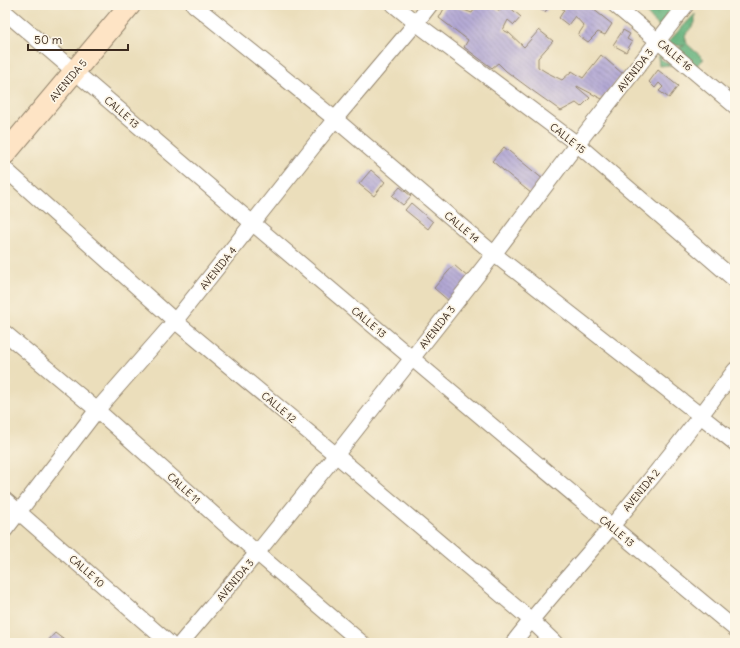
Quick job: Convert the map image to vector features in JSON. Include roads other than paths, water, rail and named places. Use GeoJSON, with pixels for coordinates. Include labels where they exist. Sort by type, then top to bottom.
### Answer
{"type":"FeatureCollection","features":[{"type":"Feature","properties":{"kind":"street","name":"AVENIDA 5"},"geometry":{"type":"LineString","coordinates":[[5,154],[130,5]]}},
{"type":"Feature","properties":{"kind":"street","name":"CALLE 14"},"geometry":{"type":"LineString","coordinates":[[194,5],[335,119],[494,254],[735,443]]}},
{"type":"Feature","properties":{"kind":"street","name":"CALLE 15"},"geometry":{"type":"LineString","coordinates":[[394,5],[577,144],[735,280]]}},
{"type":"Feature","properties":{"kind":"street","name":"AVENIDA 4"},"geometry":{"type":"LineString","coordinates":[[5,530],[97,410],[175,321],[335,119],[430,5]]}},
{"type":"Feature","properties":{"kind":"street","name":"CALLE 16"},"geometry":{"type":"LineString","coordinates":[[614,5],[735,106]]}},
{"type":"Feature","properties":{"kind":"street","name":"AVENIDA 3"},"geometry":{"type":"LineString","coordinates":[[181,643],[257,553],[336,455],[494,254],[577,144],[686,5]]}},
{"type":"Feature","properties":{"kind":"street","name":"CALLE 13"},"geometry":{"type":"LineString","coordinates":[[5,12],[252,224],[735,629]]}},
{"type":"Feature","properties":{"kind":"street","name":"CALLE 12"},"geometry":{"type":"LineString","coordinates":[[5,169],[175,321],[531,620],[555,643]]}},
{"type":"Feature","properties":{"kind":"street","name":"CALLE 11"},"geometry":{"type":"LineString","coordinates":[[5,333],[97,410],[257,553],[362,643]]}},
{"type":"Feature","properties":{"kind":"street","name":"AVENIDA 2"},"geometry":{"type":"LineString","coordinates":[[513,643],[701,416],[735,370]]}},
{"type":"Feature","properties":{"kind":"street","name":"CALLE 10"},"geometry":{"type":"LineString","coordinates":[[5,500],[168,643]]}}]}
